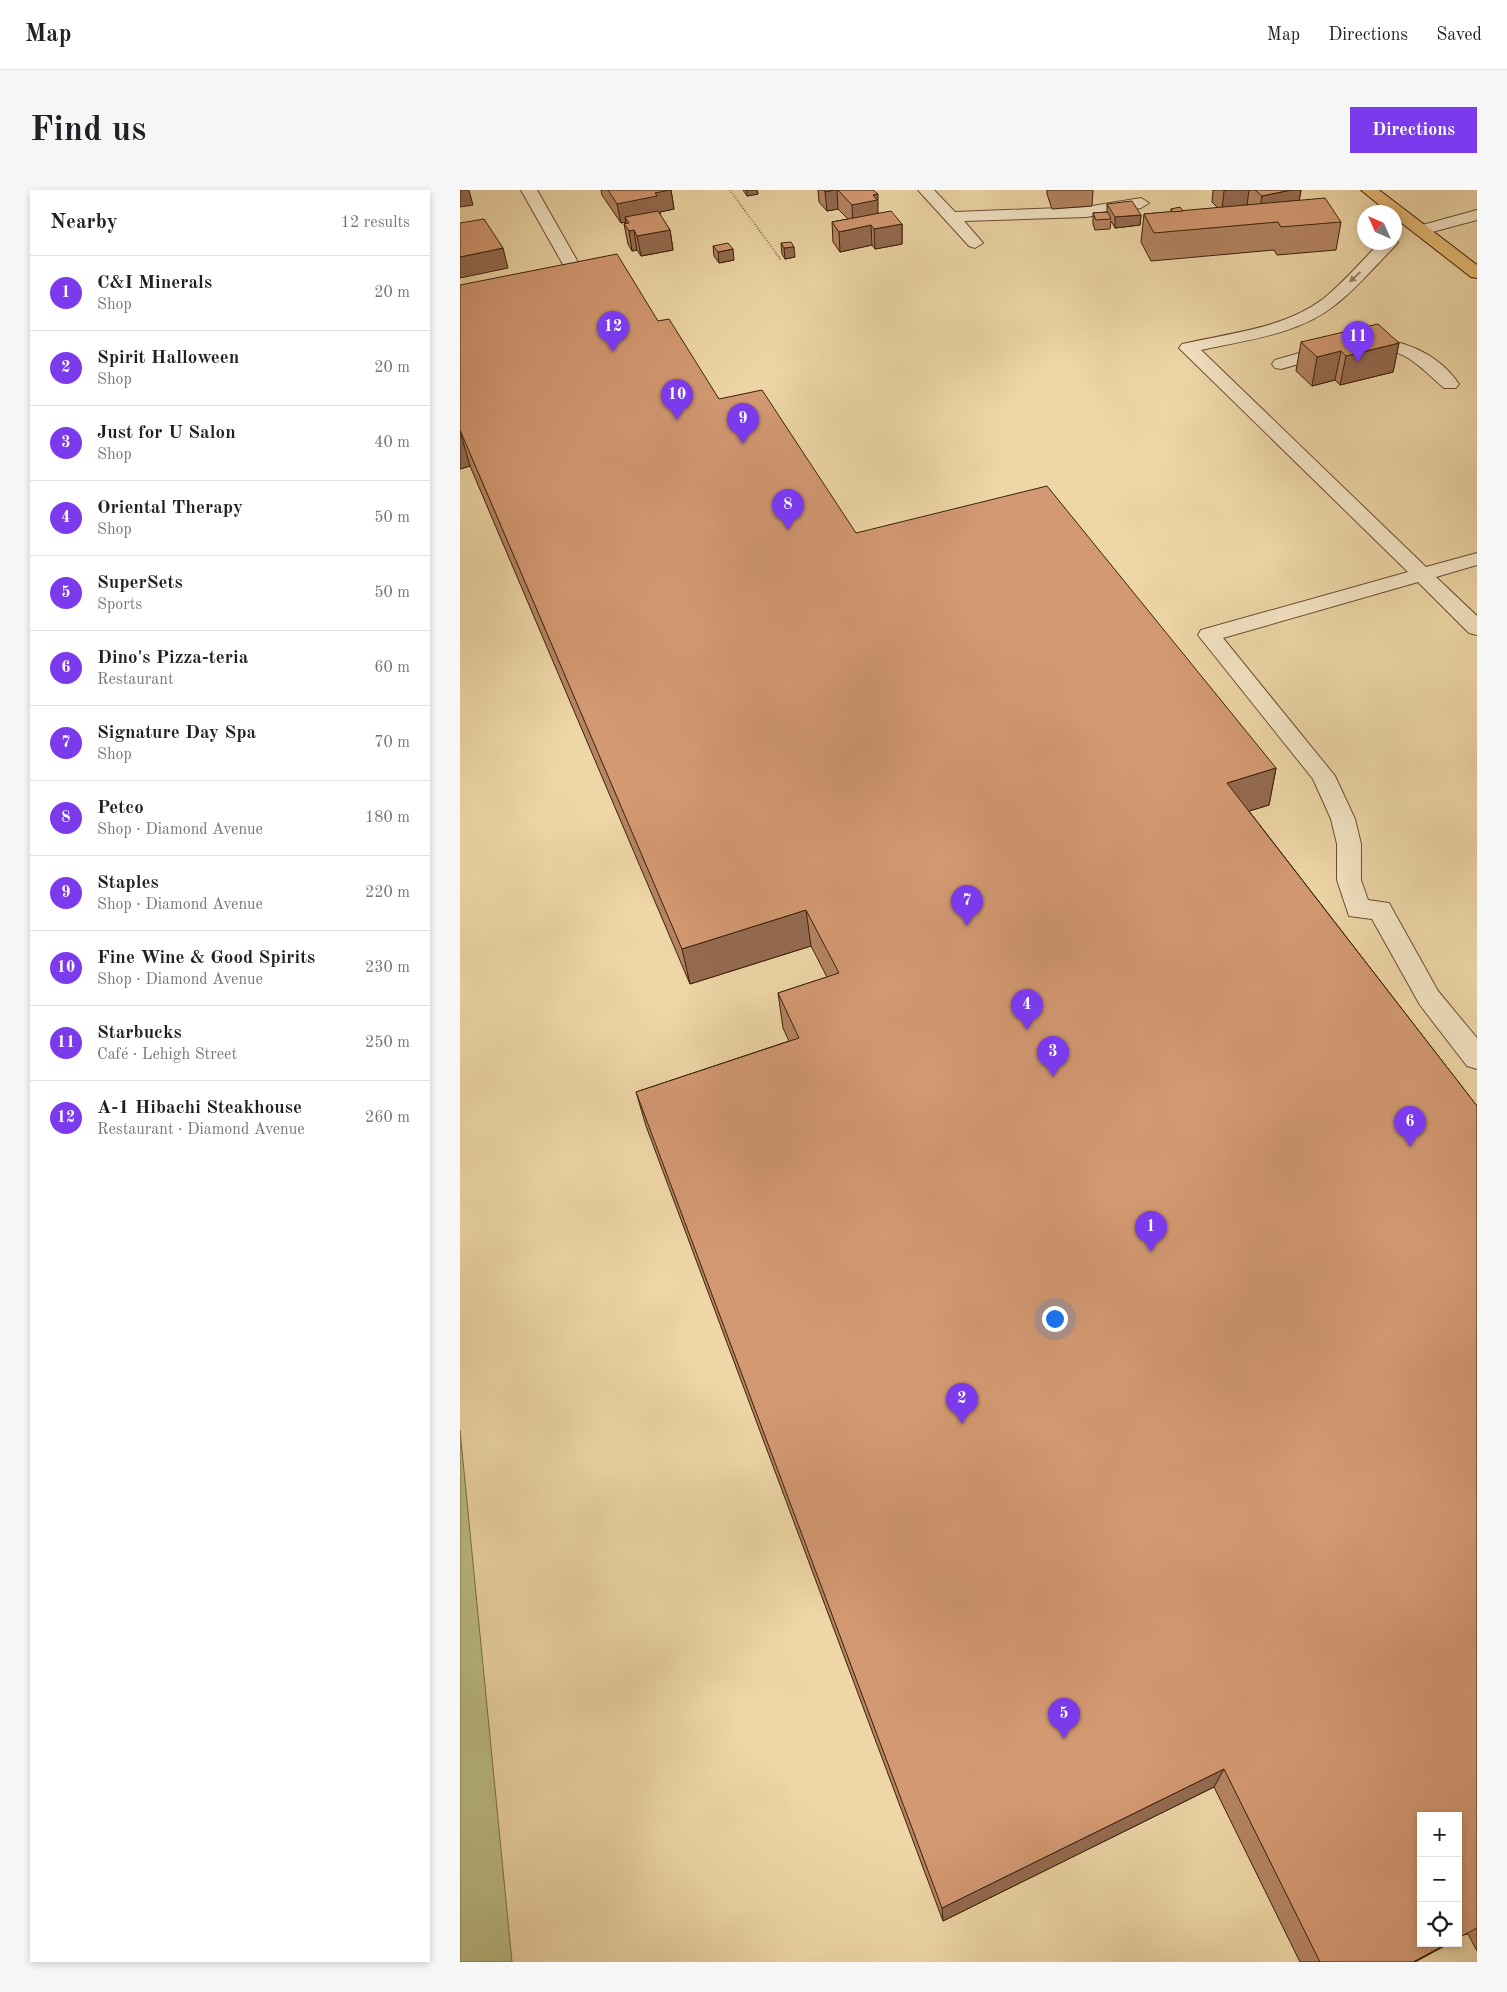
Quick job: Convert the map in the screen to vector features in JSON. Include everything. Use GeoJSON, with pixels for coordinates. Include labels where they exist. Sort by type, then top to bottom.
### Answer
{"type":"FeatureCollection","features":[{"type":"Feature","properties":{"kind":"highway"},"geometry":{"type":"LineString","coordinates":[[1369,190],[1477,273]]}},
{"type":"Feature","properties":{"kind":"street"},"geometry":{"type":"LineString","coordinates":[[529,190],[574,270]]}},
{"type":"Feature","properties":{"kind":"street"},"geometry":{"type":"LineString","coordinates":[[926,190],[975,243]]}},
{"type":"Feature","properties":{"kind":"street"},"geometry":{"type":"LineString","coordinates":[[1127,190],[1154,215]]}},
{"type":"Feature","properties":{"kind":"street"},"geometry":{"type":"LineString","coordinates":[[951,217],[1086,212],[1141,203]]}},
{"type":"Feature","properties":{"kind":"street"},"geometry":{"type":"LineString","coordinates":[[1421,230],[1477,215]]}},
{"type":"Feature","properties":{"kind":"street"},"geometry":{"type":"LineString","coordinates":[[1382,250],[1329,302],[1303,318],[1280,327],[1188,348],[1477,628]]}},
{"type":"Feature","properties":{"kind":"street"},"geometry":{"type":"LineString","coordinates":[[1281,364],[1358,344],[1380,343],[1412,353],[1450,384]]}},
{"type":"Feature","properties":{"kind":"street"},"geometry":{"type":"LineString","coordinates":[[1477,559],[1208,635],[1323,776],[1343,819],[1349,844],[1349,880],[1358,909],[1380,910],[1429,998],[1477,1058]]}},
{"type":"Feature","properties":{"kind":"path"},"geometry":{"type":"LineString","coordinates":[[730,190],[780,260]]}},
{"type":"Feature","properties":{"kind":"green space"},"geometry":{"type":"Polygon","coordinates":[[[460,1430],[512,1962],[460,1962],[460,1430]]]}},
{"type":"Feature","properties":{"kind":"building"},"geometry":{"type":"Polygon","coordinates":[[[608,190],[669,190],[655,193],[657,196],[617,204],[608,190]]]}},
{"type":"Feature","properties":{"kind":"building"},"geometry":{"type":"Polygon","coordinates":[[[838,190],[873,190],[878,194],[873,195],[877,200],[852,205],[838,190]]]}},
{"type":"Feature","properties":{"kind":"building"},"geometry":{"type":"Polygon","coordinates":[[[1255,190],[1291,190],[1262,196],[1255,190]]]}},
{"type":"Feature","properties":{"kind":"building"},"geometry":{"type":"Polygon","coordinates":[[[1325,198],[1341,222],[1281,227],[1278,222],[1154,233],[1144,214],[1325,198]]]}},
{"type":"Feature","properties":{"kind":"building"},"geometry":{"type":"Polygon","coordinates":[[[1132,201],[1141,215],[1115,217],[1107,204],[1132,201]]]}},
{"type":"Feature","properties":{"kind":"building"},"geometry":{"type":"Polygon","coordinates":[[[1180,207],[1183,211],[1173,212],[1171,209],[1180,207]]]}},
{"type":"Feature","properties":{"kind":"building"},"geometry":{"type":"Polygon","coordinates":[[[658,211],[670,230],[637,236],[634,230],[629,231],[624,224],[629,223],[625,217],[658,211]]]}},
{"type":"Feature","properties":{"kind":"building"},"geometry":{"type":"Polygon","coordinates":[[[891,211],[902,224],[874,229],[871,225],[839,232],[832,222],[891,211]]]}},
{"type":"Feature","properties":{"kind":"building"},"geometry":{"type":"Polygon","coordinates":[[[1108,212],[1111,219],[1096,220],[1093,213],[1108,212]]]}},
{"type":"Feature","properties":{"kind":"building"},"geometry":{"type":"Polygon","coordinates":[[[484,219],[503,248],[460,257],[460,223],[484,219]]]}},
{"type":"Feature","properties":{"kind":"building"},"geometry":{"type":"Polygon","coordinates":[[[791,242],[794,247],[784,248],[781,243],[791,242]]]}},
{"type":"Feature","properties":{"kind":"building"},"geometry":{"type":"Polygon","coordinates":[[[728,243],[733,249],[718,252],[713,246],[728,243]]]}},
{"type":"Feature","properties":{"kind":"building"},"geometry":{"type":"Polygon","coordinates":[[[617,254],[658,321],[669,319],[719,399],[762,390],[856,533],[1047,486],[1276,768],[1227,783],[1477,1106],[1477,1928],[1462,1936],[1462,1812],[1417,1812],[1417,1947],[1441,1947],[1413,1962],[1320,1962],[1224,1769],[942,1908],[636,1092],[799,1038],[778,993],[839,973],[806,910],[682,949],[460,430],[460,285],[617,254]]]}},
{"type":"Feature","properties":{"kind":"building"},"geometry":{"type":"Polygon","coordinates":[[[1378,324],[1399,343],[1346,356],[1341,351],[1317,357],[1301,342],[1378,324]]]}},
{"type":"Feature","properties":{"kind":"place","name":"A-1 Hibachi Steakhouse"},"geometry":{"type":"Point","coordinates":[613,352]}},
{"type":"Feature","properties":{"kind":"place","name":"Starbucks"},"geometry":{"type":"Point","coordinates":[1358,362]}},
{"type":"Feature","properties":{"kind":"place","name":"Fine Wine & Good Spirits"},"geometry":{"type":"Point","coordinates":[677,420]}},
{"type":"Feature","properties":{"kind":"place","name":"Staples"},"geometry":{"type":"Point","coordinates":[743,444]}},
{"type":"Feature","properties":{"kind":"place","name":"Petco"},"geometry":{"type":"Point","coordinates":[788,530]}},
{"type":"Feature","properties":{"kind":"place","name":"Signature Day Spa"},"geometry":{"type":"Point","coordinates":[967,926]}},
{"type":"Feature","properties":{"kind":"place","name":"Oriental Therapy"},"geometry":{"type":"Point","coordinates":[1027,1030]}},
{"type":"Feature","properties":{"kind":"place","name":"Just for U Salon"},"geometry":{"type":"Point","coordinates":[1053,1077]}},
{"type":"Feature","properties":{"kind":"place","name":"Dino's Pizza-teria"},"geometry":{"type":"Point","coordinates":[1410,1147]}},
{"type":"Feature","properties":{"kind":"place","name":"C&I Minerals"},"geometry":{"type":"Point","coordinates":[1151,1252]}},
{"type":"Feature","properties":{"kind":"place","name":"Spirit Halloween"},"geometry":{"type":"Point","coordinates":[962,1424]}},
{"type":"Feature","properties":{"kind":"place","name":"SuperSets"},"geometry":{"type":"Point","coordinates":[1064,1739]}}]}
